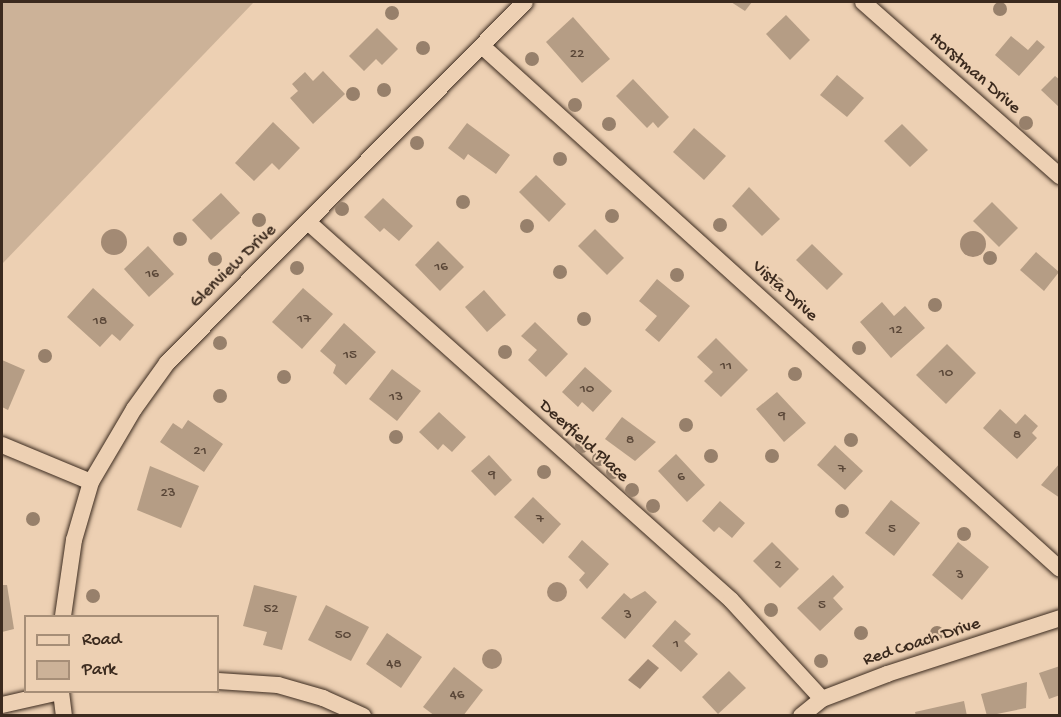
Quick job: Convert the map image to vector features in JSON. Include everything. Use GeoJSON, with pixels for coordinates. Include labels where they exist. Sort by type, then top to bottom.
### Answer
{"type":"FeatureCollection","features":[{"type":"Feature","properties":{"kind":"street","name":"Glenview Drive"},"geometry":{"type":"LineString","coordinates":[[63,615],[74,540],[92,483],[134,409],[167,363],[525,2]]}},
{"type":"Feature","properties":{"kind":"street","name":"Horstman Drive"},"geometry":{"type":"LineString","coordinates":[[863,2],[1059,176]]}},
{"type":"Feature","properties":{"kind":"street","name":"Vista Drive"},"geometry":{"type":"LineString","coordinates":[[482,46],[1059,569]]}},
{"type":"Feature","properties":{"kind":"street","name":"Deerfield Place"},"geometry":{"type":"LineString","coordinates":[[308,222],[731,600],[822,699]]}},
{"type":"Feature","properties":{"kind":"street"},"geometry":{"type":"LineString","coordinates":[[2,445],[92,483]]}},
{"type":"Feature","properties":{"kind":"street","name":"Red Coach Drive"},"geometry":{"type":"LineString","coordinates":[[801,716],[822,699],[887,674],[1059,618]]}},
{"type":"Feature","properties":{"kind":"street"},"geometry":{"type":"LineString","coordinates":[[219,681],[278,685],[323,698],[363,716]]}},
{"type":"Feature","properties":{"kind":"street"},"geometry":{"type":"LineString","coordinates":[[2,705],[56,693]]}},
{"type":"Feature","properties":{"kind":"street"},"geometry":{"type":"LineString","coordinates":[[60,693],[64,716]]}},
{"type":"Feature","properties":{"kind":"green space"},"geometry":{"type":"Polygon","coordinates":[[[2,2],[254,2],[2,264],[2,2]]]}},
{"type":"Feature","properties":{"kind":"shaded area"},"geometry":{"type":"Polygon","coordinates":[[[114,229],[123,233],[127,242],[123,251],[114,255],[105,251],[101,242],[105,233],[114,229]]]}},
{"type":"Feature","properties":{"kind":"shaded area"},"geometry":{"type":"Polygon","coordinates":[[[973,231],[982,235],[986,244],[982,253],[973,257],[964,253],[960,244],[964,235],[973,231]]]}},
{"type":"Feature","properties":{"kind":"shaded area"},"geometry":{"type":"Polygon","coordinates":[[[557,582],[564,585],[567,592],[564,599],[557,602],[550,599],[547,592],[550,585],[557,582]]]}},
{"type":"Feature","properties":{"kind":"shaded area"},"geometry":{"type":"Polygon","coordinates":[[[492,649],[499,652],[502,659],[499,666],[492,669],[485,666],[482,659],[485,652],[492,649]]]}},
{"type":"Feature","properties":{"kind":"shaded area"},"geometry":{"type":"Polygon","coordinates":[[[648,659],[659,668],[640,689],[628,680],[648,659]]]}},
{"type":"Feature","properties":{"kind":"building"},"geometry":{"type":"Polygon","coordinates":[[[731,2],[752,2],[745,11],[731,2]]]}},
{"type":"Feature","properties":{"kind":"building"},"geometry":{"type":"Polygon","coordinates":[[[786,15],[810,40],[790,60],[766,34],[786,15]]]}},
{"type":"Feature","properties":{"kind":"building"},"geometry":{"type":"Polygon","coordinates":[[[573,17],[610,59],[582,83],[546,42],[573,17]]]}},
{"type":"Feature","properties":{"kind":"building"},"geometry":{"type":"Polygon","coordinates":[[[377,28],[398,49],[382,65],[376,59],[364,71],[349,56],[377,28]]]}},
{"type":"Feature","properties":{"kind":"building"},"geometry":{"type":"Polygon","coordinates":[[[1011,36],[1028,50],[1037,40],[1045,47],[1019,76],[995,55],[1011,36]]]}},
{"type":"Feature","properties":{"kind":"building"},"geometry":{"type":"Polygon","coordinates":[[[323,71],[345,94],[313,124],[290,98],[298,91],[292,84],[305,72],[313,81],[323,71]]]}},
{"type":"Feature","properties":{"kind":"building"},"geometry":{"type":"Polygon","coordinates":[[[837,75],[864,98],[847,117],[820,95],[837,75]]]}},
{"type":"Feature","properties":{"kind":"building"},"geometry":{"type":"Polygon","coordinates":[[[1055,76],[1060,80],[1060,108],[1041,90],[1055,76]]]}},
{"type":"Feature","properties":{"kind":"building"},"geometry":{"type":"Polygon","coordinates":[[[633,79],[669,117],[658,128],[653,122],[647,128],[616,96],[633,79]]]}},
{"type":"Feature","properties":{"kind":"building"},"geometry":{"type":"Polygon","coordinates":[[[273,122],[300,148],[279,170],[272,163],[254,181],[235,163],[273,122]]]}},
{"type":"Feature","properties":{"kind":"building"},"geometry":{"type":"Polygon","coordinates":[[[467,123],[510,155],[496,174],[468,154],[464,160],[448,148],[467,123]]]}},
{"type":"Feature","properties":{"kind":"building"},"geometry":{"type":"Polygon","coordinates":[[[902,124],[928,150],[910,167],[884,141],[902,124]]]}},
{"type":"Feature","properties":{"kind":"building"},"geometry":{"type":"Polygon","coordinates":[[[694,128],[726,156],[704,180],[673,152],[694,128]]]}},
{"type":"Feature","properties":{"kind":"building"},"geometry":{"type":"Polygon","coordinates":[[[536,175],[566,204],[549,222],[519,192],[536,175]]]}},
{"type":"Feature","properties":{"kind":"building"},"geometry":{"type":"Polygon","coordinates":[[[749,187],[780,219],[762,236],[732,206],[749,187]]]}},
{"type":"Feature","properties":{"kind":"building"},"geometry":{"type":"Polygon","coordinates":[[[221,193],[240,213],[211,240],[192,220],[221,193]]]}},
{"type":"Feature","properties":{"kind":"building"},"geometry":{"type":"Polygon","coordinates":[[[383,198],[413,226],[399,241],[384,228],[380,232],[364,217],[383,198]]]}},
{"type":"Feature","properties":{"kind":"building"},"geometry":{"type":"Polygon","coordinates":[[[992,202],[1018,228],[999,247],[973,221],[992,202]]]}},
{"type":"Feature","properties":{"kind":"building"},"geometry":{"type":"Polygon","coordinates":[[[595,229],[624,258],[607,275],[578,246],[595,229]]]}},
{"type":"Feature","properties":{"kind":"building"},"geometry":{"type":"Polygon","coordinates":[[[438,241],[464,267],[440,291],[415,265],[438,241]]]}},
{"type":"Feature","properties":{"kind":"building"},"geometry":{"type":"Polygon","coordinates":[[[812,244],[843,274],[827,290],[796,260],[812,244]]]}},
{"type":"Feature","properties":{"kind":"building"},"geometry":{"type":"Polygon","coordinates":[[[148,246],[174,274],[149,297],[124,269],[148,246]]]}},
{"type":"Feature","properties":{"kind":"building"},"geometry":{"type":"Polygon","coordinates":[[[1036,252],[1059,272],[1044,291],[1020,270],[1036,252]]]}},
{"type":"Feature","properties":{"kind":"building"},"geometry":{"type":"Polygon","coordinates":[[[657,279],[690,306],[659,342],[645,330],[657,316],[639,301],[657,279]]]}},
{"type":"Feature","properties":{"kind":"building"},"geometry":{"type":"Polygon","coordinates":[[[93,288],[134,325],[120,341],[112,334],[100,347],[67,317],[93,288]]]}},
{"type":"Feature","properties":{"kind":"building"},"geometry":{"type":"Polygon","coordinates":[[[303,288],[333,314],[302,349],[272,322],[303,288]]]}},
{"type":"Feature","properties":{"kind":"building"},"geometry":{"type":"Polygon","coordinates":[[[484,290],[506,315],[487,332],[465,307],[484,290]]]}},
{"type":"Feature","properties":{"kind":"building"},"geometry":{"type":"Polygon","coordinates":[[[882,302],[894,316],[905,306],[925,328],[891,358],[860,322],[882,302]]]}},
{"type":"Feature","properties":{"kind":"building"},"geometry":{"type":"Polygon","coordinates":[[[535,322],[568,354],[546,377],[528,360],[537,350],[521,336],[535,322]]]}},
{"type":"Feature","properties":{"kind":"building"},"geometry":{"type":"Polygon","coordinates":[[[344,323],[376,352],[346,385],[333,373],[336,365],[320,351],[344,323]]]}},
{"type":"Feature","properties":{"kind":"building"},"geometry":{"type":"Polygon","coordinates":[[[716,338],[748,370],[721,397],[704,381],[713,372],[697,357],[716,338]]]}},
{"type":"Feature","properties":{"kind":"building"},"geometry":{"type":"Polygon","coordinates":[[[947,344],[976,373],[946,404],[916,375],[947,344]]]}},
{"type":"Feature","properties":{"kind":"building"},"geometry":{"type":"Polygon","coordinates":[[[2,360],[25,370],[8,410],[2,407],[2,360]]]}},
{"type":"Feature","properties":{"kind":"building"},"geometry":{"type":"Polygon","coordinates":[[[585,367],[612,391],[593,412],[582,402],[578,407],[562,392],[585,367]]]}},
{"type":"Feature","properties":{"kind":"building"},"geometry":{"type":"Polygon","coordinates":[[[392,369],[421,391],[397,421],[369,399],[392,369]]]}},
{"type":"Feature","properties":{"kind":"building"},"geometry":{"type":"Polygon","coordinates":[[[777,392],[806,423],[784,442],[756,409],[777,392]]]}},
{"type":"Feature","properties":{"kind":"building"},"geometry":{"type":"Polygon","coordinates":[[[1000,409],[1016,424],[1025,414],[1038,426],[1032,433],[1037,438],[1017,459],[983,428],[1000,409]]]}},
{"type":"Feature","properties":{"kind":"building"},"geometry":{"type":"Polygon","coordinates":[[[439,412],[466,437],[452,452],[443,444],[438,450],[419,432],[439,412]]]}},
{"type":"Feature","properties":{"kind":"building"},"geometry":{"type":"Polygon","coordinates":[[[622,417],[656,442],[635,461],[605,439],[622,417]]]}},
{"type":"Feature","properties":{"kind":"building"},"geometry":{"type":"Polygon","coordinates":[[[188,420],[223,444],[204,472],[160,442],[173,423],[182,429],[188,420]]]}},
{"type":"Feature","properties":{"kind":"building"},"geometry":{"type":"Polygon","coordinates":[[[835,445],[863,471],[845,490],[817,465],[835,445]]]}},
{"type":"Feature","properties":{"kind":"building"},"geometry":{"type":"Polygon","coordinates":[[[676,454],[705,485],[687,502],[658,471],[676,454]]]}},
{"type":"Feature","properties":{"kind":"building"},"geometry":{"type":"Polygon","coordinates":[[[489,455],[512,480],[495,496],[471,471],[489,455]]]}},
{"type":"Feature","properties":{"kind":"building"},"geometry":{"type":"Polygon","coordinates":[[[1060,463],[1060,498],[1041,485],[1060,463]]]}},
{"type":"Feature","properties":{"kind":"building"},"geometry":{"type":"Polygon","coordinates":[[[150,466],[199,486],[181,528],[137,510],[150,466]]]}},
{"type":"Feature","properties":{"kind":"building"},"geometry":{"type":"Polygon","coordinates":[[[533,497],[561,524],[543,544],[514,517],[533,497]]]}},
{"type":"Feature","properties":{"kind":"building"},"geometry":{"type":"Polygon","coordinates":[[[891,500],[920,523],[894,556],[865,533],[891,500]]]}},
{"type":"Feature","properties":{"kind":"building"},"geometry":{"type":"Polygon","coordinates":[[[720,501],[745,523],[732,538],[719,527],[714,532],[702,521],[720,501]]]}},
{"type":"Feature","properties":{"kind":"building"},"geometry":{"type":"Polygon","coordinates":[[[582,540],[609,564],[587,589],[579,580],[585,573],[568,557],[582,540]]]}},
{"type":"Feature","properties":{"kind":"building"},"geometry":{"type":"Polygon","coordinates":[[[772,542],[799,569],[780,588],[753,561],[772,542]]]}},
{"type":"Feature","properties":{"kind":"building"},"geometry":{"type":"Polygon","coordinates":[[[958,542],[989,567],[962,600],[932,575],[958,542]]]}},
{"type":"Feature","properties":{"kind":"building"},"geometry":{"type":"Polygon","coordinates":[[[833,575],[844,587],[833,598],[843,609],[820,631],[797,608],[833,575]]]}},
{"type":"Feature","properties":{"kind":"building"},"geometry":{"type":"Polygon","coordinates":[[[2,585],[7,585],[14,629],[2,632],[2,585]]]}},
{"type":"Feature","properties":{"kind":"building"},"geometry":{"type":"Polygon","coordinates":[[[254,585],[297,596],[282,650],[263,645],[267,632],[243,626],[254,585]]]}},
{"type":"Feature","properties":{"kind":"building"},"geometry":{"type":"Polygon","coordinates":[[[645,591],[657,602],[625,639],[601,618],[624,593],[631,599],[645,591]]]}},
{"type":"Feature","properties":{"kind":"building"},"geometry":{"type":"Polygon","coordinates":[[[326,605],[369,627],[351,661],[308,640],[326,605]]]}},
{"type":"Feature","properties":{"kind":"building"},"geometry":{"type":"Polygon","coordinates":[[[675,620],[691,634],[684,641],[698,654],[681,672],[652,646],[675,620]]]}},
{"type":"Feature","properties":{"kind":"building"},"geometry":{"type":"Polygon","coordinates":[[[387,633],[422,657],[401,688],[366,664],[387,633]]]}},
{"type":"Feature","properties":{"kind":"building"},"geometry":{"type":"Polygon","coordinates":[[[1060,666],[1060,695],[1049,699],[1039,673],[1060,666]]]}},
{"type":"Feature","properties":{"kind":"building"},"geometry":{"type":"Polygon","coordinates":[[[454,667],[483,690],[463,716],[435,716],[423,707],[454,667]]]}},
{"type":"Feature","properties":{"kind":"building"},"geometry":{"type":"Polygon","coordinates":[[[729,671],[746,688],[718,714],[702,697],[729,671]]]}},
{"type":"Feature","properties":{"kind":"building"},"geometry":{"type":"Polygon","coordinates":[[[1027,682],[1026,708],[987,716],[981,694],[1027,682]]]}},
{"type":"Feature","properties":{"kind":"building"},"geometry":{"type":"Polygon","coordinates":[[[964,701],[967,716],[916,716],[915,712],[964,701]]]}}]}
